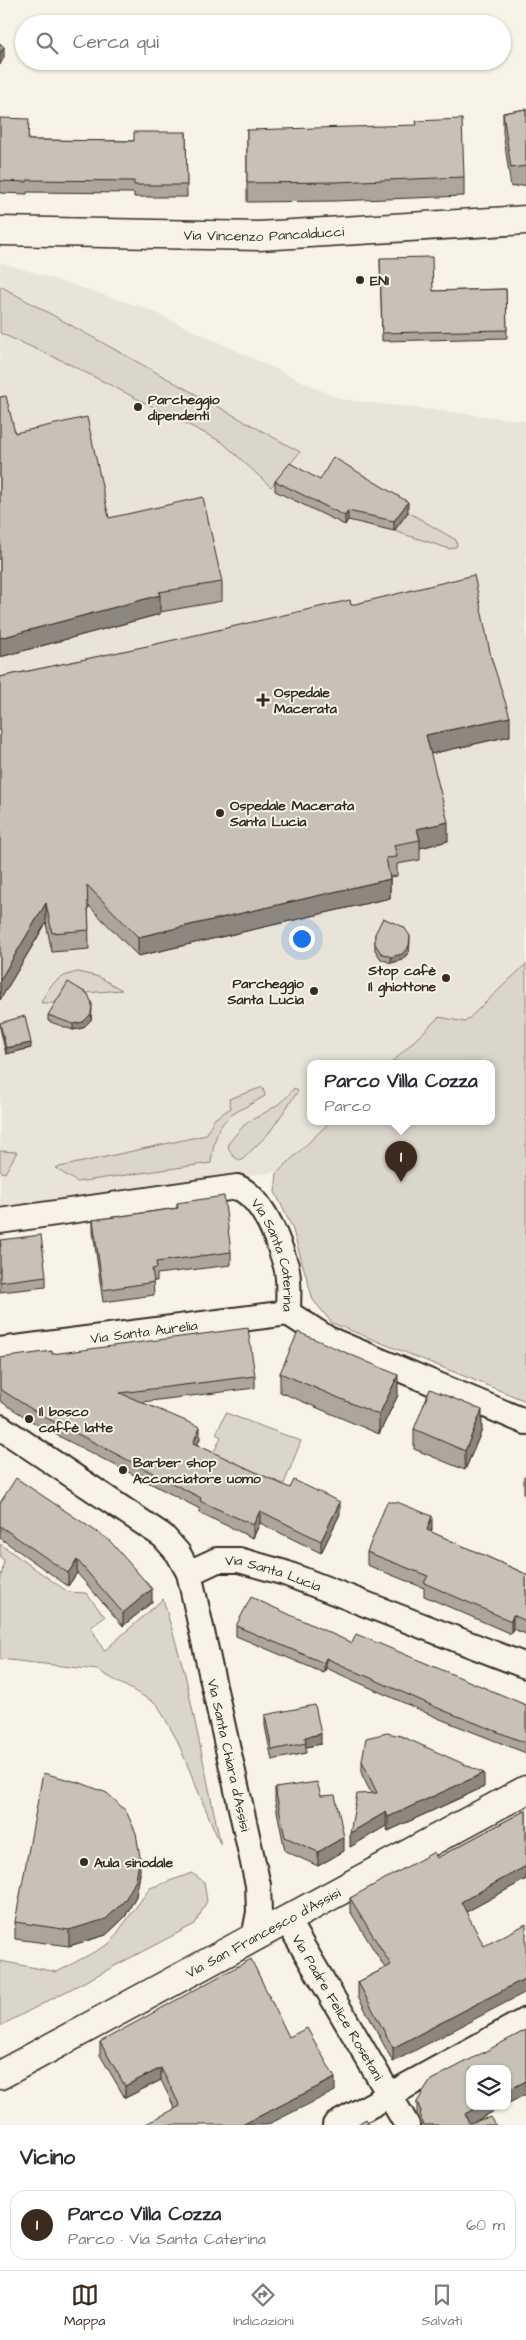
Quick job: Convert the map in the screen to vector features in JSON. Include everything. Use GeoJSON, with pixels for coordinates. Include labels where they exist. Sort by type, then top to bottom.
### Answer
{"type":"FeatureCollection","features":[{"type":"Feature","properties":{"kind":"main road","name":"Via Vincenzo Pancalducci"},"geometry":{"type":"LineString","coordinates":[[0,231],[259,236],[526,220]]}},
{"type":"Feature","properties":{"kind":"main road","name":"Via San Francesco d'Assisi"},"geometry":{"type":"LineString","coordinates":[[0,2076],[526,1790]]}},
{"type":"Feature","properties":{"kind":"street","name":"Via Santa Caterina"},"geometry":{"type":"LineString","coordinates":[[9,1220],[237,1187],[248,1192],[263,1209],[286,1267],[288,1312],[328,1339],[526,1422]]}},
{"type":"Feature","properties":{"kind":"street","name":"Via Santa Aurelia"},"geometry":{"type":"LineString","coordinates":[[0,1350],[288,1312]]}},
{"type":"Feature","properties":{"kind":"street"},"geometry":{"type":"LineString","coordinates":[[0,1427],[163,1536],[178,1553],[189,1573]]}},
{"type":"Feature","properties":{"kind":"street","name":"Via Santa Lucia"},"geometry":{"type":"LineString","coordinates":[[189,1573],[217,1560],[239,1560],[285,1573],[526,1666]]}},
{"type":"Feature","properties":{"kind":"street","name":"Via Santa Chiara d'Assisi"},"geometry":{"type":"LineString","coordinates":[[189,1573],[258,1885],[259,1912],[254,1938]]}},
{"type":"Feature","properties":{"kind":"street","name":"Via Padre Felice Rosetani"},"geometry":{"type":"LineString","coordinates":[[287,1920],[407,2125]]}},
{"type":"Feature","properties":{"kind":"street","name":"Via Padre Felice Rosetani"},"geometry":{"type":"LineString","coordinates":[[335,2125],[526,2020]]}},
{"type":"Feature","properties":{"kind":"shaded area","name":"Ospedale Macerata"},"geometry":{"type":"Polygon","coordinates":[[[0,262],[145,308],[340,399],[526,421],[526,980],[474,1029],[412,1060],[307,1060],[307,1125],[339,1125],[290,1170],[0,1210],[0,262]]]}},
{"type":"Feature","properties":{"kind":"shaded area"},"geometry":{"type":"Polygon","coordinates":[[[0,286],[300,452],[271,487],[222,442],[63,361],[0,333],[0,286]]]}},
{"type":"Feature","properties":{"kind":"shaded area"},"geometry":{"type":"Polygon","coordinates":[[[408,512],[456,540],[457,546],[450,549],[394,531],[408,512]]]}},
{"type":"Feature","properties":{"kind":"shaded area"},"geometry":{"type":"Polygon","coordinates":[[[526,964],[526,1401],[332,1323],[313,1300],[292,1227],[275,1192],[277,1173],[327,1125],[495,1125],[495,1060],[394,1060],[439,1017],[465,1022],[526,964]]]}},
{"type":"Feature","properties":{"kind":"shaded area"},"geometry":{"type":"Polygon","coordinates":[[[78,972],[99,977],[122,990],[61,995],[56,1003],[41,1003],[47,991],[55,982],[65,976],[78,972]]]}},
{"type":"Feature","properties":{"kind":"shaded area"},"geometry":{"type":"Polygon","coordinates":[[[263,1087],[265,1096],[233,1114],[221,1127],[213,1147],[211,1163],[77,1182],[55,1168],[206,1135],[214,1119],[231,1108],[229,1099],[263,1087]]]}},
{"type":"Feature","properties":{"kind":"shaded area"},"geometry":{"type":"Polygon","coordinates":[[[294,1088],[298,1091],[269,1133],[241,1161],[234,1156],[229,1150],[228,1144],[239,1130],[284,1100],[294,1088]]]}},
{"type":"Feature","properties":{"kind":"shaded area"},"geometry":{"type":"Polygon","coordinates":[[[0,1151],[17,1152],[5,1173],[0,1171],[0,1151]]]}},
{"type":"Feature","properties":{"kind":"shaded area"},"geometry":{"type":"Polygon","coordinates":[[[226,1413],[301,1441],[284,1484],[212,1456],[221,1437],[216,1434],[226,1413]]]}},
{"type":"Feature","properties":{"kind":"shaded area"},"geometry":{"type":"Polygon","coordinates":[[[0,1544],[68,1592],[86,1593],[105,1617],[91,1627],[104,1651],[163,1599],[185,1674],[221,1846],[177,1740],[157,1704],[97,1670],[0,1659],[0,1584],[4,1560],[0,1557],[0,1544]]]}},
{"type":"Feature","properties":{"kind":"shaded area"},"geometry":{"type":"Polygon","coordinates":[[[192,1873],[204,1882],[207,1901],[195,1924],[0,2026],[0,1961],[57,1972],[109,1944],[150,1888],[192,1873]]]}},
{"type":"Feature","properties":{"kind":"building"},"geometry":{"type":"Polygon","coordinates":[[[0,43],[4,47],[0,54],[0,43]]]}},
{"type":"Feature","properties":{"kind":"building"},"geometry":{"type":"Polygon","coordinates":[[[526,109],[526,166],[511,168],[503,113],[526,109]]]}},
{"type":"Feature","properties":{"kind":"building"},"geometry":{"type":"Polygon","coordinates":[[[0,118],[29,119],[28,140],[134,141],[134,132],[186,132],[187,185],[134,185],[134,181],[0,181],[0,118]]]}},
{"type":"Feature","properties":{"kind":"building"},"geometry":{"type":"Polygon","coordinates":[[[462,119],[464,177],[247,183],[247,130],[417,125],[416,121],[462,119]]]}},
{"type":"Feature","properties":{"kind":"building"},"geometry":{"type":"Polygon","coordinates":[[[432,257],[433,291],[506,289],[507,330],[382,333],[380,258],[432,257]]]}},
{"type":"Feature","properties":{"kind":"building"},"geometry":{"type":"Polygon","coordinates":[[[6,396],[15,433],[87,417],[109,518],[203,497],[222,582],[159,592],[160,595],[0,638],[0,397],[6,396]]]}},
{"type":"Feature","properties":{"kind":"building"},"geometry":{"type":"Polygon","coordinates":[[[333,457],[408,502],[394,521],[348,511],[345,516],[275,481],[290,463],[320,480],[333,457]]]}},
{"type":"Feature","properties":{"kind":"building","name":"Ospedale Macerata Santa Lucia"},"geometry":{"type":"Polygon","coordinates":[[[474,575],[491,657],[510,717],[426,735],[448,822],[417,829],[420,840],[394,845],[397,857],[386,858],[390,879],[138,937],[87,885],[89,930],[52,933],[46,903],[0,980],[0,677],[350,600],[351,605],[474,575]]]}},
{"type":"Feature","properties":{"kind":"building"},"geometry":{"type":"Polygon","coordinates":[[[383,918],[404,927],[410,936],[409,946],[402,954],[391,957],[381,953],[375,944],[375,934],[383,918]]]}},
{"type":"Feature","properties":{"kind":"building"},"geometry":{"type":"Polygon","coordinates":[[[68,982],[88,994],[92,1004],[91,1014],[83,1022],[73,1024],[48,1015],[68,982]]]}},
{"type":"Feature","properties":{"kind":"building"},"geometry":{"type":"Polygon","coordinates":[[[25,1016],[31,1043],[6,1048],[0,1023],[25,1016]]]}},
{"type":"Feature","properties":{"kind":"building"},"geometry":{"type":"Polygon","coordinates":[[[224,1196],[231,1252],[156,1262],[157,1268],[152,1269],[154,1282],[103,1290],[93,1220],[178,1208],[177,1203],[224,1196]]]}},
{"type":"Feature","properties":{"kind":"building"},"geometry":{"type":"Polygon","coordinates":[[[41,1235],[46,1276],[0,1282],[0,1240],[41,1235]]]}},
{"type":"Feature","properties":{"kind":"building"},"geometry":{"type":"Polygon","coordinates":[[[248,1328],[255,1376],[120,1393],[200,1427],[193,1443],[290,1488],[294,1480],[340,1502],[321,1541],[260,1511],[253,1525],[200,1501],[201,1498],[41,1415],[0,1389],[0,1358],[52,1351],[52,1354],[248,1328]]]}},
{"type":"Feature","properties":{"kind":"building"},"geometry":{"type":"Polygon","coordinates":[[[298,1332],[398,1375],[379,1415],[280,1373],[298,1332]]]}},
{"type":"Feature","properties":{"kind":"building"},"geometry":{"type":"Polygon","coordinates":[[[430,1389],[482,1410],[465,1451],[414,1429],[430,1389]]]}},
{"type":"Feature","properties":{"kind":"building"},"geometry":{"type":"Polygon","coordinates":[[[16,1478],[109,1540],[152,1589],[123,1613],[77,1560],[68,1573],[0,1526],[0,1503],[16,1478]]]}},
{"type":"Feature","properties":{"kind":"building"},"geometry":{"type":"Polygon","coordinates":[[[387,1502],[397,1502],[432,1516],[427,1530],[526,1574],[526,1621],[513,1615],[511,1621],[424,1583],[428,1576],[367,1552],[387,1502]]]}},
{"type":"Feature","properties":{"kind":"building"},"geometry":{"type":"Polygon","coordinates":[[[251,1597],[352,1643],[356,1634],[526,1705],[526,1743],[440,1709],[326,1658],[324,1663],[236,1626],[251,1597]]]}},
{"type":"Feature","properties":{"kind":"building"},"geometry":{"type":"Polygon","coordinates":[[[315,1705],[321,1734],[305,1737],[306,1743],[272,1750],[265,1715],[315,1705]]]}},
{"type":"Feature","properties":{"kind":"building"},"geometry":{"type":"Polygon","coordinates":[[[387,1733],[401,1736],[484,1773],[388,1817],[386,1812],[350,1833],[357,1794],[377,1793],[362,1761],[366,1738],[387,1733]]]}},
{"type":"Feature","properties":{"kind":"building","name":"Aula sinodale"},"geometry":{"type":"Polygon","coordinates":[[[43,1773],[81,1783],[107,1793],[126,1811],[136,1833],[140,1857],[136,1880],[125,1900],[106,1919],[69,1930],[15,1922],[43,1773]]]}},
{"type":"Feature","properties":{"kind":"building"},"geometry":{"type":"Polygon","coordinates":[[[317,1782],[321,1796],[335,1795],[344,1837],[318,1852],[285,1837],[275,1788],[317,1782]]]}},
{"type":"Feature","properties":{"kind":"building"},"geometry":{"type":"Polygon","coordinates":[[[526,1810],[526,1866],[461,1902],[484,1946],[526,1924],[526,1978],[393,2048],[358,1982],[391,1965],[350,1898],[434,1852],[437,1858],[526,1810]]]}},
{"type":"Feature","properties":{"kind":"building"},"geometry":{"type":"Polygon","coordinates":[[[251,1959],[289,2037],[307,2028],[335,2078],[242,2125],[144,2125],[180,2106],[161,2068],[125,2086],[100,2042],[251,1959]]]}},
{"type":"Feature","properties":{"kind":"building"},"geometry":{"type":"Polygon","coordinates":[[[526,2030],[526,2081],[511,2089],[511,2065],[466,2065],[466,2110],[472,2110],[465,2114],[469,2123],[491,2117],[496,2125],[424,2125],[417,2102],[431,2080],[526,2030]]]}},
{"type":"Feature","properties":{"kind":"building"},"geometry":{"type":"Polygon","coordinates":[[[366,2119],[369,2125],[356,2125],[366,2119]]]}},
{"type":"Feature","properties":{"kind":"place","name":"ENI"},"geometry":{"type":"Point","coordinates":[360,280]}},
{"type":"Feature","properties":{"kind":"place","name":"Parcheggio dipendenti"},"geometry":{"type":"Point","coordinates":[138,407]}},
{"type":"Feature","properties":{"kind":"place","name":"Ospedale Macerata"},"geometry":{"type":"Point","coordinates":[263,700]}},
{"type":"Feature","properties":{"kind":"place","name":"Ospedale Macerata Santa Lucia"},"geometry":{"type":"Point","coordinates":[220,813]}},
{"type":"Feature","properties":{"kind":"place","name":"Stop cafè Il ghiottone"},"geometry":{"type":"Point","coordinates":[446,978]}},
{"type":"Feature","properties":{"kind":"place","name":"Parcheggio Santa Lucia"},"geometry":{"type":"Point","coordinates":[314,991]}},
{"type":"Feature","properties":{"kind":"place","name":"Parco Villa Cozza"},"geometry":{"type":"Point","coordinates":[401,1182]}},
{"type":"Feature","properties":{"kind":"place","name":"Il bosco caffè latte"},"geometry":{"type":"Point","coordinates":[29,1419]}},
{"type":"Feature","properties":{"kind":"place","name":"Barber shop Acconciatore uomo"},"geometry":{"type":"Point","coordinates":[123,1470]}},
{"type":"Feature","properties":{"kind":"place","name":"Aula sinodale"},"geometry":{"type":"Point","coordinates":[84,1862]}}]}
